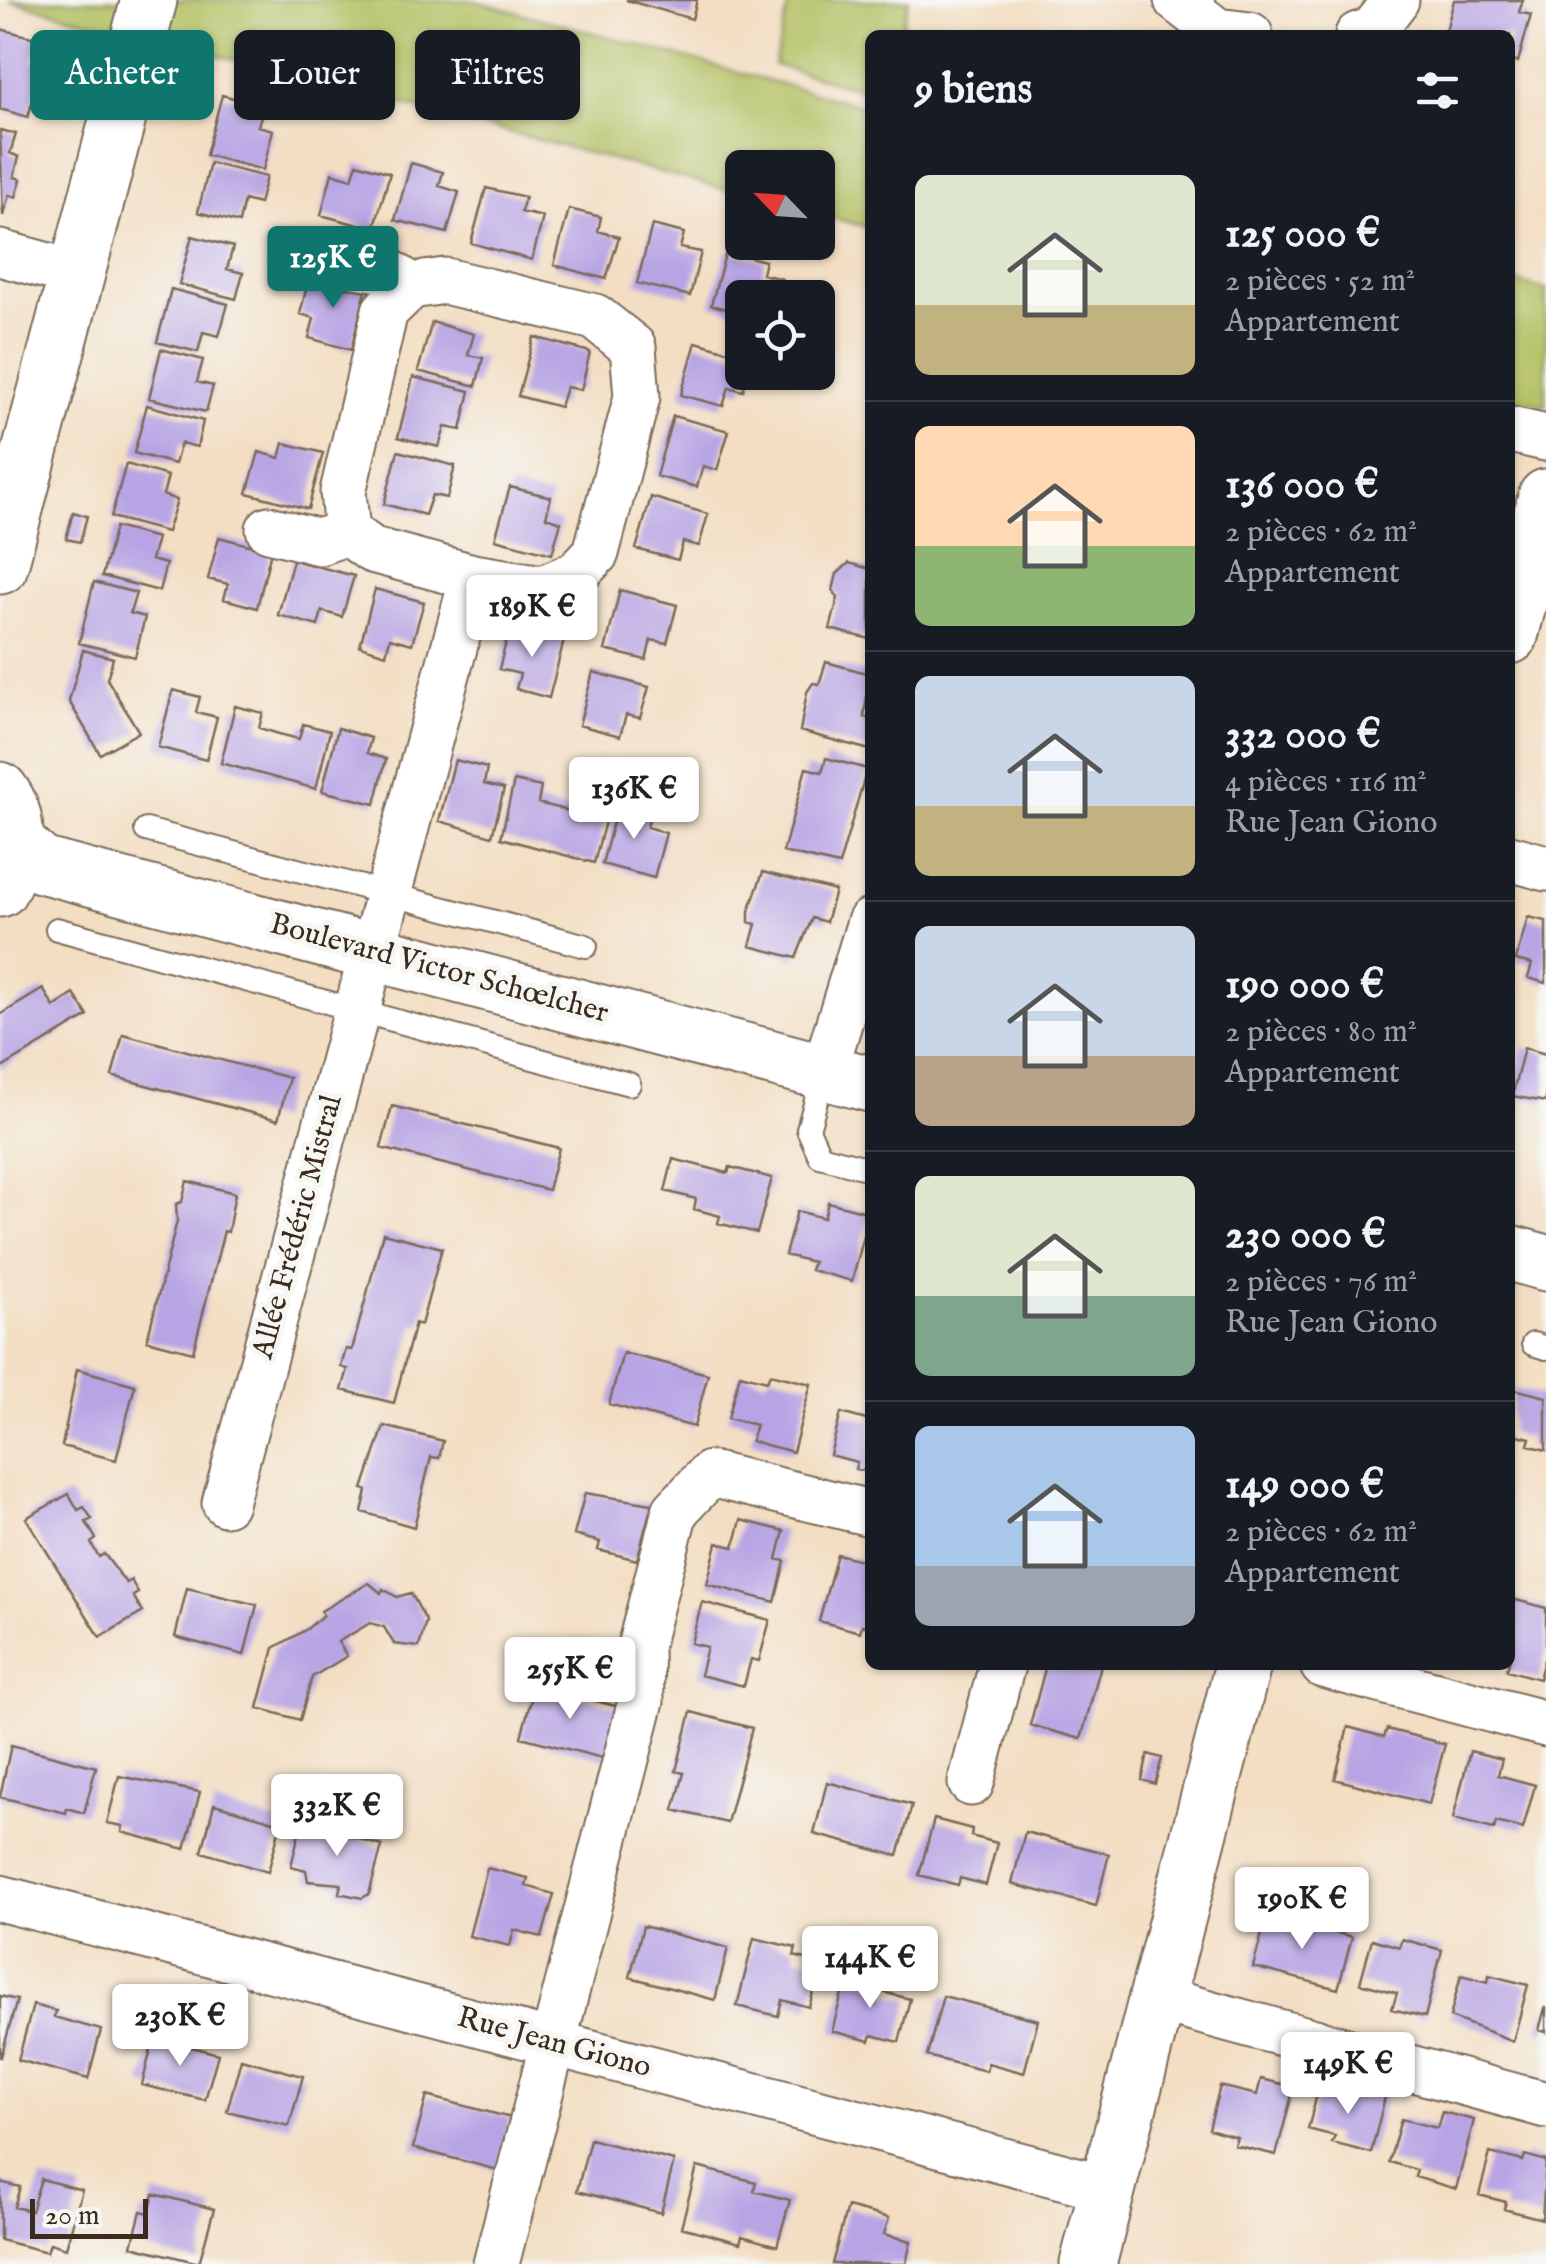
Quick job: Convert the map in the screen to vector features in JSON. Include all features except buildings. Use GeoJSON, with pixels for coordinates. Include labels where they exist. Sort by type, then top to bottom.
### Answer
{"type":"FeatureCollection","features":[{"type":"Feature","properties":{"kind":"main road"},"geometry":{"type":"LineString","coordinates":[[0,566],[149,0]]}},
{"type":"Feature","properties":{"kind":"main road"},"geometry":{"type":"LineString","coordinates":[[1515,617],[1546,497]]}},
{"type":"Feature","properties":{"kind":"main road"},"geometry":{"type":"LineString","coordinates":[[0,790],[14,819],[8,866]]}},
{"type":"Feature","properties":{"kind":"main road","name":"Boulevard Victor Schœlcher"},"geometry":{"type":"LineString","coordinates":[[8,866],[40,865],[847,1078]]}},
{"type":"Feature","properties":{"kind":"main road"},"geometry":{"type":"LineString","coordinates":[[1515,1254],[1546,1262]]}},
{"type":"Feature","properties":{"kind":"main road"},"geometry":{"type":"LineString","coordinates":[[1088,2264],[1242,1670]]}},
{"type":"Feature","properties":{"kind":"street"},"geometry":{"type":"LineString","coordinates":[[1177,0],[1217,30]]}},
{"type":"Feature","properties":{"kind":"street"},"geometry":{"type":"LineString","coordinates":[[0,252],[77,274]]}},
{"type":"Feature","properties":{"kind":"street"},"geometry":{"type":"LineString","coordinates":[[342,263],[386,270],[411,286]]}},
{"type":"Feature","properties":{"kind":"street"},"geometry":{"type":"LineString","coordinates":[[445,281],[596,316],[634,347],[637,398],[596,554],[576,574],[543,588],[473,577],[372,550],[347,532],[343,492],[385,311],[411,286],[445,281]]}},
{"type":"Feature","properties":{"kind":"street"},"geometry":{"type":"LineString","coordinates":[[1515,431],[1546,438]]}},
{"type":"Feature","properties":{"kind":"street"},"geometry":{"type":"LineString","coordinates":[[268,529],[319,542],[347,532]]}},
{"type":"Feature","properties":{"kind":"street","name":"Allée Frédéric Mistral"},"geometry":{"type":"LineString","coordinates":[[225,1502],[473,577]]}},
{"type":"Feature","properties":{"kind":"street"},"geometry":{"type":"LineString","coordinates":[[1515,859],[1546,868]]}},
{"type":"Feature","properties":{"kind":"street"},"geometry":{"type":"LineString","coordinates":[[847,1078],[865,957]]}},
{"type":"Feature","properties":{"kind":"street"},"geometry":{"type":"LineString","coordinates":[[496,2264],[641,1701],[640,1647],[676,1511],[710,1474],[865,1512]]}},
{"type":"Feature","properties":{"kind":"street"},"geometry":{"type":"LineString","coordinates":[[971,1783],[1001,1670]]}},
{"type":"Feature","properties":{"kind":"street"},"geometry":{"type":"LineString","coordinates":[[1342,1670],[1546,1724]]}},
{"type":"Feature","properties":{"kind":"street","name":"Rue Jean Giono"},"geometry":{"type":"LineString","coordinates":[[0,1898],[1107,2188]]}},
{"type":"Feature","properties":{"kind":"street"},"geometry":{"type":"LineString","coordinates":[[1156,1999],[1546,2105]]}},
{"type":"Feature","properties":{"kind":"lane"},"geometry":{"type":"LineString","coordinates":[[146,830],[586,946]]}},
{"type":"Feature","properties":{"kind":"lane"},"geometry":{"type":"LineString","coordinates":[[58,928],[629,1084]]}},
{"type":"Feature","properties":{"kind":"lane"},"geometry":{"type":"LineString","coordinates":[[847,1078],[808,1129],[820,1156],[865,1168]]}},
{"type":"Feature","properties":{"kind":"green space"},"geometry":{"type":"Polygon","coordinates":[[[9,0],[472,0],[865,107],[865,227],[835,219],[835,150],[725,150],[725,190],[462,120],[580,120],[580,30],[415,30],[415,107],[395,102],[395,30],[234,30],[234,60],[214,54],[214,30],[122,30],[9,0]]]}},
{"type":"Feature","properties":{"kind":"green space"},"geometry":{"type":"Polygon","coordinates":[[[790,0],[909,0],[901,30],[865,30],[865,90],[774,65],[790,0]]]}},
{"type":"Feature","properties":{"kind":"green space"},"geometry":{"type":"Polygon","coordinates":[[[1515,281],[1546,290],[1546,406],[1515,398],[1515,281]]]}}]}
